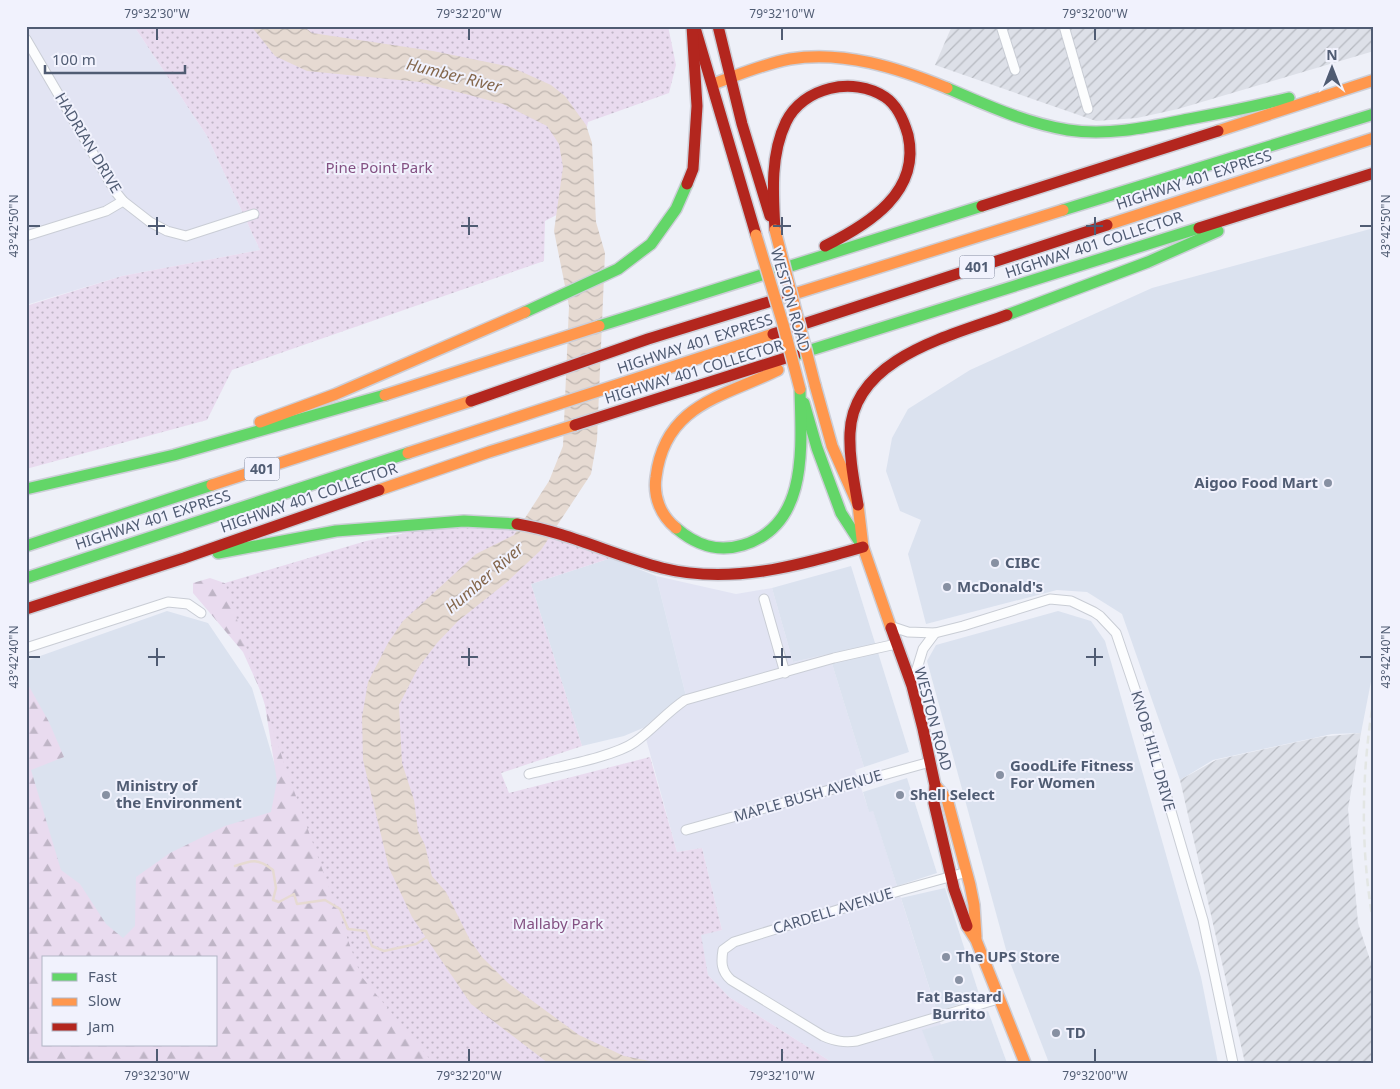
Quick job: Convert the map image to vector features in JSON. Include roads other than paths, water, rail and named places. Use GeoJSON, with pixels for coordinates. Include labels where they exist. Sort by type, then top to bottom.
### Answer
{"type":"FeatureCollection","features":[{"type":"Feature","properties":{"kind":"main road","name":"WESTON ROAD"},"geometry":{"type":"LineString","coordinates":[[694,26],[713,84],[783,324],[817,448],[841,513],[863,547]]}},
{"type":"Feature","properties":{"kind":"main road"},"geometry":{"type":"LineString","coordinates":[[174,455],[336,394],[508,320],[618,269],[651,244],[676,209],[694,169],[697,106],[694,26]]}},
{"type":"Feature","properties":{"kind":"main road","name":"WESTON ROAD"},"geometry":{"type":"LineString","coordinates":[[718,26],[742,124],[775,230],[832,446],[858,505],[863,547],[912,686],[935,785],[934,803],[951,877],[965,923],[976,940],[998,999],[1026,1063]]}},
{"type":"Feature","properties":{"kind":"main road"},"geometry":{"type":"LineString","coordinates":[[713,84],[779,62],[814,57],[849,61],[897,70],[1013,116],[1039,124],[1068,130],[1094,132],[1120,131],[1153,126],[1374,80]]}},
{"type":"Feature","properties":{"kind":"main road","name":"401"},"geometry":{"type":"LineString","coordinates":[[26,489],[174,455],[357,404],[759,275],[1116,164],[1374,80]]}},
{"type":"Feature","properties":{"kind":"main road"},"geometry":{"type":"LineString","coordinates":[[759,275],[839,240],[879,214],[894,197],[905,180],[912,148],[902,117],[885,97],[858,88],[834,88],[806,98],[792,113],[784,126],[779,142],[774,180],[775,230]]}},
{"type":"Feature","properties":{"kind":"main road","name":"HIGHWAY 401 EXPRESS"},"geometry":{"type":"LineString","coordinates":[[26,546],[498,392],[648,339],[1374,114]]}},
{"type":"Feature","properties":{"kind":"main road","name":"HIGHWAY 401 EXPRESS"},"geometry":{"type":"LineString","coordinates":[[26,578],[1374,138]]}},
{"type":"Feature","properties":{"kind":"main road","name":"HIGHWAY 401 COLLECTOR"},"geometry":{"type":"LineString","coordinates":[[26,609],[184,558],[490,452],[629,407],[816,350],[1290,198],[1374,173]]}},
{"type":"Feature","properties":{"kind":"main road"},"geometry":{"type":"LineString","coordinates":[[858,505],[849,443],[850,422],[863,391],[876,376],[895,360],[917,348],[1148,262],[1290,198]]}},
{"type":"Feature","properties":{"kind":"main road"},"geometry":{"type":"LineString","coordinates":[[800,389],[799,452],[793,495],[786,512],[773,529],[756,542],[745,546],[716,548],[701,545],[672,526],[665,518],[659,505],[657,467],[667,438],[682,419],[698,406],[753,382],[816,350]]}},
{"type":"Feature","properties":{"kind":"main road"},"geometry":{"type":"LineString","coordinates":[[184,558],[241,550],[321,533],[466,520],[511,523],[548,529],[662,568],[692,575],[748,575],[771,571],[863,547]]}},
{"type":"Feature","properties":{"kind":"main road","name":"WESTON ROAD"},"geometry":{"type":"LineString","coordinates":[[935,785],[947,799],[967,872],[974,905],[976,940]]}},
{"type":"Feature","properties":{"kind":"street"},"geometry":{"type":"LineString","coordinates":[[1001,26],[1015,70]]}},
{"type":"Feature","properties":{"kind":"street"},"geometry":{"type":"LineString","coordinates":[[1064,26],[1088,109]]}},
{"type":"Feature","properties":{"kind":"street","name":"HADRIAN DRIVE"},"geometry":{"type":"LineString","coordinates":[[26,39],[115,191],[123,201],[150,222],[167,231],[186,236],[254,214]]}},
{"type":"Feature","properties":{"kind":"street"},"geometry":{"type":"LineString","coordinates":[[26,236],[106,211],[123,201]]}},
{"type":"Feature","properties":{"kind":"street"},"geometry":{"type":"LineString","coordinates":[[764,599],[785,673]]}},
{"type":"Feature","properties":{"kind":"street","name":"KNOB HILL DRIVE"},"geometry":{"type":"LineString","coordinates":[[890,626],[908,632],[935,633],[964,626],[1050,599],[1071,601],[1094,612],[1116,633],[1136,692],[1203,920],[1233,1063]]}},
{"type":"Feature","properties":{"kind":"street"},"geometry":{"type":"LineString","coordinates":[[26,648],[168,602],[188,604],[201,613]]}},
{"type":"Feature","properties":{"kind":"street"},"geometry":{"type":"LineString","coordinates":[[912,686],[923,649],[935,633]]}},
{"type":"Feature","properties":{"kind":"street"},"geometry":{"type":"LineString","coordinates":[[529,774],[612,753],[634,742],[667,712],[685,700],[834,658],[896,644]]}},
{"type":"Feature","properties":{"kind":"street","name":"MAPLE BUSH AVENUE"},"geometry":{"type":"LineString","coordinates":[[686,830],[930,762]]}},
{"type":"Feature","properties":{"kind":"street","name":"CARDELL AVENUE"},"geometry":{"type":"LineString","coordinates":[[967,872],[729,944],[723,950],[721,959],[723,971],[731,980],[823,1036],[845,1043],[998,999]]}},
{"type":"Feature","properties":{"kind":"water","name":"Humber River"},"geometry":{"type":"Polygon","coordinates":[[[251,26],[303,26],[312,33],[433,51],[511,67],[551,85],[565,96],[586,125],[592,143],[596,222],[605,253],[597,440],[591,474],[541,550],[507,582],[458,621],[437,643],[418,668],[399,705],[402,763],[414,800],[418,831],[425,845],[432,876],[446,892],[470,940],[482,957],[508,983],[579,1035],[624,1056],[660,1063],[548,1063],[471,1004],[412,917],[389,868],[363,760],[362,717],[368,682],[388,643],[403,621],[476,554],[514,535],[549,481],[563,446],[569,306],[554,231],[563,167],[559,144],[547,126],[503,104],[420,82],[307,71],[275,56],[251,26]]]}},
{"type":"Feature","properties":{"kind":"waterway"},"geometry":{"type":"LineString","coordinates":[[235,866],[251,861],[263,863],[273,870],[276,888],[273,900],[279,902],[294,894],[297,904],[325,900],[340,909],[348,929],[366,931],[372,946],[384,951],[416,944],[427,937]]}},
{"type":"Feature","properties":{"kind":"railway"},"geometry":{"type":"LineString","coordinates":[[1374,697],[1367,755],[1364,812],[1366,869],[1374,927]]}},
{"type":"Feature","properties":{"kind":"place","name":"Aigoo Food Mart"},"geometry":{"type":"Point","coordinates":[1328,483]}},
{"type":"Feature","properties":{"kind":"place","name":"CIBC"},"geometry":{"type":"Point","coordinates":[995,563]}},
{"type":"Feature","properties":{"kind":"place","name":"McDonald's"},"geometry":{"type":"Point","coordinates":[947,587]}},
{"type":"Feature","properties":{"kind":"place","name":"GoodLife Fitness For Women"},"geometry":{"type":"Point","coordinates":[1000,775]}},
{"type":"Feature","properties":{"kind":"place","name":"Ministry of the Environment"},"geometry":{"type":"Point","coordinates":[106,795]}},
{"type":"Feature","properties":{"kind":"place","name":"Shell Select"},"geometry":{"type":"Point","coordinates":[900,795]}},
{"type":"Feature","properties":{"kind":"place","name":"The UPS Store"},"geometry":{"type":"Point","coordinates":[946,957]}},
{"type":"Feature","properties":{"kind":"place","name":"Fat Bastard Burrito"},"geometry":{"type":"Point","coordinates":[959,980]}},
{"type":"Feature","properties":{"kind":"place","name":"TD"},"geometry":{"type":"Point","coordinates":[1056,1033]}},
{"type":"Feature","properties":{"kind":"park label","name":"Pine Point Park"},"geometry":{"type":"Point","coordinates":[379,168]}},
{"type":"Feature","properties":{"kind":"park label","name":"Mallaby Park"},"geometry":{"type":"Point","coordinates":[558,924]}}]}
